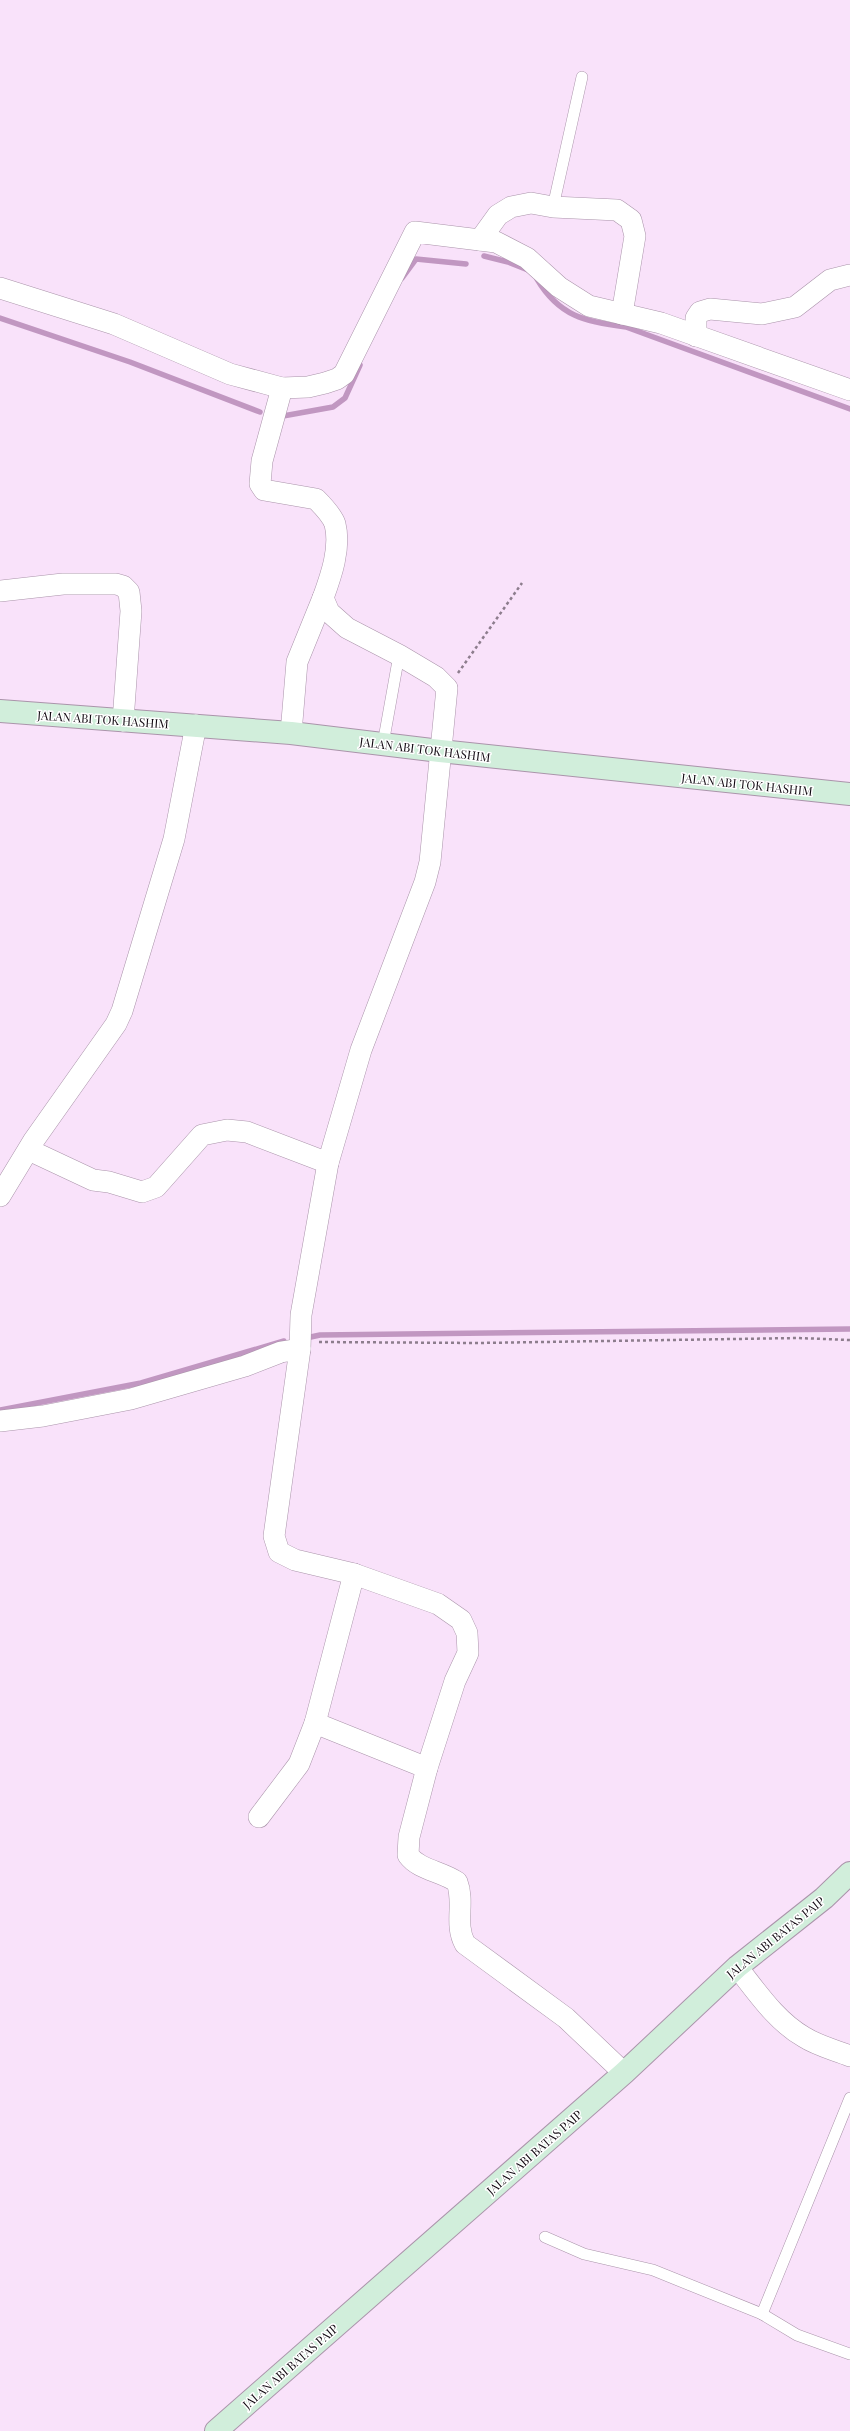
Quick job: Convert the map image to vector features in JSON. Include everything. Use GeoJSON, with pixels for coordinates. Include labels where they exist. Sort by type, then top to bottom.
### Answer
{"type":"FeatureCollection","features":[{"type":"Feature","properties":{"kind":"main road","name":"JALAN ABI TOK HASHIM"},"geometry":{"type":"LineString","coordinates":[[0,711],[291,733],[440,751],[850,794]]}},
{"type":"Feature","properties":{"kind":"main road","name":"JALAN ABI BATAS PAIP"},"geometry":{"type":"LineString","coordinates":[[216,2431],[624,2073],[737,1966],[824,1898],[850,1873]]}},
{"type":"Feature","properties":{"kind":"street"},"geometry":{"type":"LineString","coordinates":[[480,240],[498,215],[511,207],[531,203],[553,207],[617,210],[631,220],[635,236],[622,314]]}},
{"type":"Feature","properties":{"kind":"street"},"geometry":{"type":"LineString","coordinates":[[0,288],[114,324],[230,374],[282,388],[308,387],[337,379],[344,374],[415,232],[496,242],[527,258],[559,287],[589,306],[661,323],[850,390]]}},
{"type":"Feature","properties":{"kind":"street"},"geometry":{"type":"LineString","coordinates":[[696,336],[696,318],[700,312],[710,309],[762,314],[795,308],[830,280],[850,275]]}},
{"type":"Feature","properties":{"kind":"street"},"geometry":{"type":"LineString","coordinates":[[282,388],[262,461],[260,484],[264,490],[316,499],[335,523],[336,544],[332,572],[297,662],[291,733]]}},
{"type":"Feature","properties":{"kind":"street"},"geometry":{"type":"LineString","coordinates":[[0,591],[63,584],[116,584],[123,586],[129,592],[131,611],[123,721]]}},
{"type":"Feature","properties":{"kind":"street"},"geometry":{"type":"LineString","coordinates":[[323,598],[329,612],[347,628],[400,655],[436,677],[447,688],[430,862],[425,882],[361,1050],[328,1163],[301,1315],[300,1349],[274,1536],[279,1552],[295,1560],[354,1574],[438,1604],[461,1620],[467,1633],[468,1653],[455,1681],[427,1768],[409,1837],[408,1855],[414,1864],[437,1871],[457,1882],[461,1905],[458,1923],[460,1934],[465,1944],[566,2018],[624,2073]]}},
{"type":"Feature","properties":{"kind":"street"},"geometry":{"type":"LineString","coordinates":[[0,1196],[86,1064],[116,1024],[122,1011],[174,839],[196,725]]}},
{"type":"Feature","properties":{"kind":"street"},"geometry":{"type":"LineString","coordinates":[[29,1150],[93,1180],[109,1182],[142,1192],[156,1186],[202,1135],[227,1130],[247,1132],[328,1163]]}},
{"type":"Feature","properties":{"kind":"street"},"geometry":{"type":"LineString","coordinates":[[0,1421],[43,1416],[131,1399],[245,1366],[281,1352],[300,1349]]}},
{"type":"Feature","properties":{"kind":"street"},"geometry":{"type":"LineString","coordinates":[[259,1817],[299,1764],[315,1723],[354,1574]]}},
{"type":"Feature","properties":{"kind":"street"},"geometry":{"type":"LineString","coordinates":[[315,1723],[427,1768]]}},
{"type":"Feature","properties":{"kind":"street"},"geometry":{"type":"LineString","coordinates":[[737,1966],[764,2003],[785,2023],[805,2038],[850,2056]]}},
{"type":"Feature","properties":{"kind":"lane"},"geometry":{"type":"LineString","coordinates":[[553,207],[582,77]]}},
{"type":"Feature","properties":{"kind":"lane"},"geometry":{"type":"LineString","coordinates":[[383,744],[400,655]]}},
{"type":"Feature","properties":{"kind":"lane"},"geometry":{"type":"LineString","coordinates":[[762,2314],[850,2098]]}},
{"type":"Feature","properties":{"kind":"lane"},"geometry":{"type":"LineString","coordinates":[[545,2237],[584,2254],[653,2270],[762,2314],[797,2335],[850,2354]]}},
{"type":"Feature","properties":{"kind":"path"},"geometry":{"type":"LineString","coordinates":[[447,688],[522,583]]}},
{"type":"Feature","properties":{"kind":"path"},"geometry":{"type":"LineString","coordinates":[[300,1349],[317,1342],[478,1343],[798,1338],[850,1340]]}},
{"type":"Feature","properties":{"kind":"waterway"},"geometry":{"type":"LineString","coordinates":[[484,256],[508,262],[528,270]]}},
{"type":"Feature","properties":{"kind":"waterway"},"geometry":{"type":"LineString","coordinates":[[402,278],[416,259],[466,264]]}},
{"type":"Feature","properties":{"kind":"waterway"},"geometry":{"type":"LineString","coordinates":[[537,279],[554,301],[574,315],[598,323],[626,327],[850,409]]}},
{"type":"Feature","properties":{"kind":"waterway"},"geometry":{"type":"LineString","coordinates":[[0,318],[130,362],[260,412]]}},
{"type":"Feature","properties":{"kind":"waterway"},"geometry":{"type":"LineString","coordinates":[[283,416],[333,407],[345,398],[360,365]]}},
{"type":"Feature","properties":{"kind":"waterway"},"geometry":{"type":"LineString","coordinates":[[306,1338],[320,1335],[850,1329]]}},
{"type":"Feature","properties":{"kind":"waterway"},"geometry":{"type":"LineString","coordinates":[[0,1410],[141,1383],[284,1341]]}}]}
